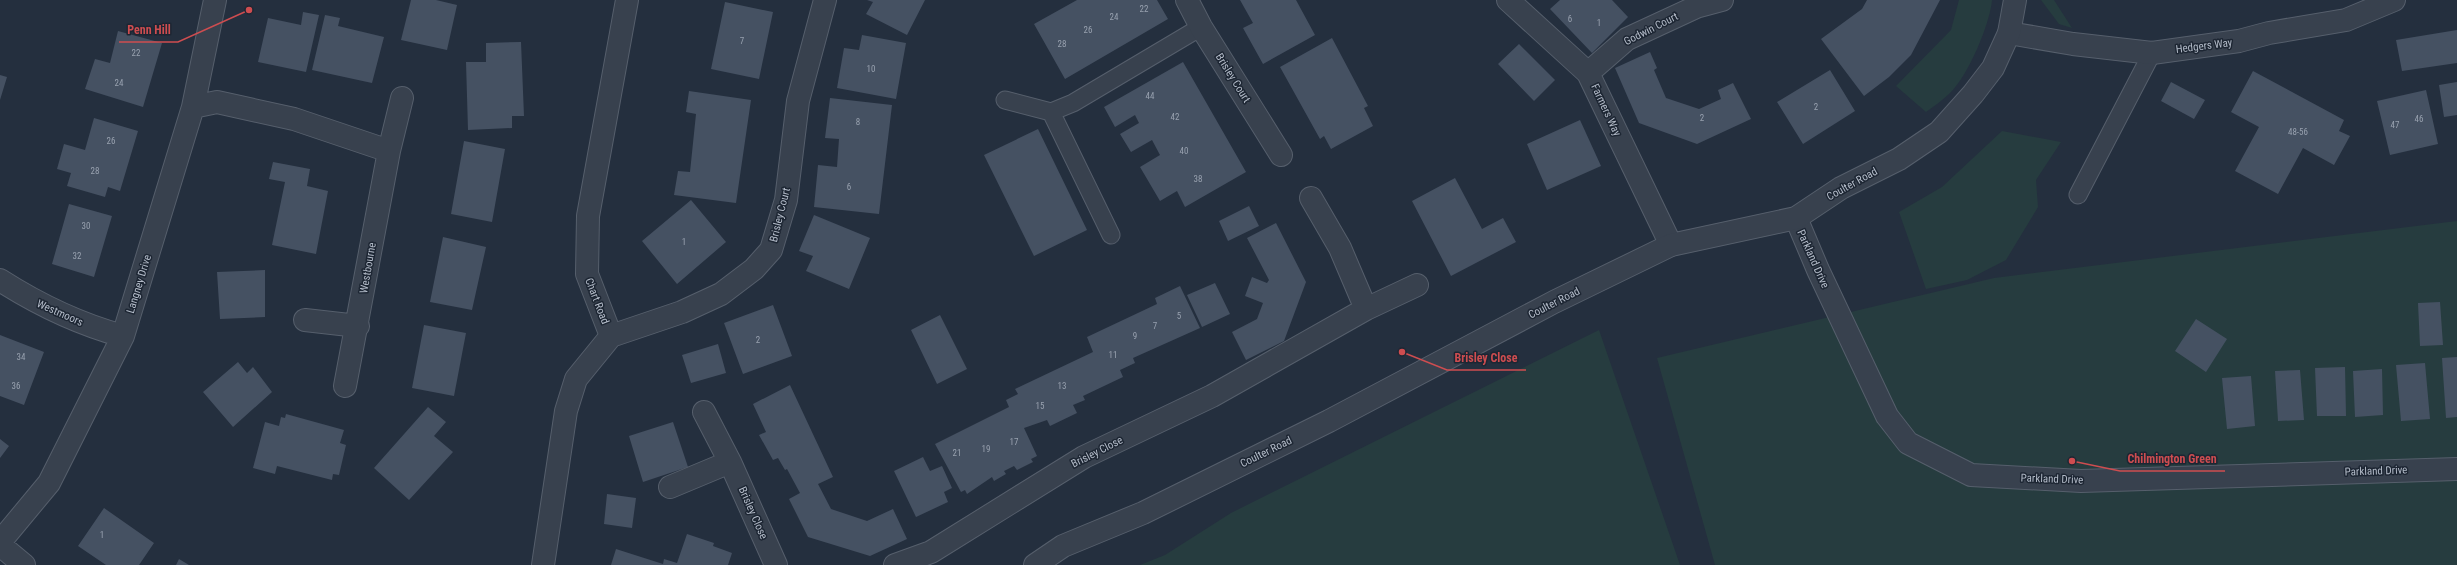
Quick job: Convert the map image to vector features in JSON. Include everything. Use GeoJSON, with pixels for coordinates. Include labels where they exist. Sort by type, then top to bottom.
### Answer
{"type":"FeatureCollection","features":[{"type":"Feature","properties":{"kind":"street","name":"Langney Drive"},"geometry":{"type":"LineString","coordinates":[[0,542],[48,483],[123,336],[193,107],[215,0]]}},
{"type":"Feature","properties":{"kind":"street","name":"Chart Road"},"geometry":{"type":"LineString","coordinates":[[543,565],[566,410],[576,379],[611,336],[586,274],[588,216],[627,0]]}},
{"type":"Feature","properties":{"kind":"street","name":"Brisley Court"},"geometry":{"type":"LineString","coordinates":[[611,336],[682,312],[721,294],[754,269],[771,250],[786,200],[798,101],[825,0]]}},
{"type":"Feature","properties":{"kind":"street","name":"Brisley Court"},"geometry":{"type":"LineString","coordinates":[[1187,0],[1201,27],[1281,155]]}},
{"type":"Feature","properties":{"kind":"street","name":"Farmers Way"},"geometry":{"type":"LineString","coordinates":[[1508,0],[1588,73],[1671,245]]}},
{"type":"Feature","properties":{"kind":"street","name":"Godwin Court"},"geometry":{"type":"LineString","coordinates":[[1588,73],[1627,38],[1700,5],[1722,0]]}},
{"type":"Feature","properties":{"kind":"street","name":"Coulter Road"},"geometry":{"type":"LineString","coordinates":[[1035,565],[1063,546],[1143,513],[1349,411],[1554,302],[1671,245],[1796,218],[1841,188],[1899,159],[1939,132],[1973,94],[1993,68],[2010,33],[2015,0]]}},
{"type":"Feature","properties":{"kind":"street","name":"Hedgers Way"},"geometry":{"type":"LineString","coordinates":[[2010,33],[2073,44],[2152,53],[2239,42],[2262,34],[2346,20],[2394,0]]}},
{"type":"Feature","properties":{"kind":"street","name":"Westbourne"},"geometry":{"type":"LineString","coordinates":[[345,386],[358,326],[389,151],[402,98]]}},
{"type":"Feature","properties":{"kind":"street"},"geometry":{"type":"LineString","coordinates":[[193,107],[217,102],[294,118],[389,151]]}},
{"type":"Feature","properties":{"kind":"street"},"geometry":{"type":"LineString","coordinates":[[1311,198],[1340,248],[1366,309]]}},
{"type":"Feature","properties":{"kind":"street","name":"Parkland Drive"},"geometry":{"type":"LineString","coordinates":[[1796,218],[1818,270],[1887,416],[1908,443],[1972,476],[2082,481],[2457,469]]}},
{"type":"Feature","properties":{"kind":"street","name":"Westmoors"},"geometry":{"type":"LineString","coordinates":[[0,280],[35,302],[98,330],[123,336]]}},
{"type":"Feature","properties":{"kind":"street","name":"Brisley Close"},"geometry":{"type":"LineString","coordinates":[[895,565],[931,552],[1084,457],[1212,396],[1366,309],[1417,284]]}},
{"type":"Feature","properties":{"kind":"street"},"geometry":{"type":"LineString","coordinates":[[305,320],[358,326]]}},
{"type":"Feature","properties":{"kind":"street","name":"Brisley Close"},"geometry":{"type":"LineString","coordinates":[[704,412],[730,462],[776,565]]}},
{"type":"Feature","properties":{"kind":"street"},"geometry":{"type":"LineString","coordinates":[[670,487],[730,462]]}},
{"type":"Feature","properties":{"kind":"street"},"geometry":{"type":"LineString","coordinates":[[0,545],[24,565]]}},
{"type":"Feature","properties":{"kind":"lane"},"geometry":{"type":"LineString","coordinates":[[1005,100],[1051,112],[1073,102],[1201,27]]}},
{"type":"Feature","properties":{"kind":"lane"},"geometry":{"type":"LineString","coordinates":[[2078,195],[2152,53]]}},
{"type":"Feature","properties":{"kind":"lane"},"geometry":{"type":"LineString","coordinates":[[1051,112],[1111,235]]}},
{"type":"Feature","properties":{"kind":"green space"},"geometry":{"type":"Polygon","coordinates":[[[1959,0],[1992,0],[1987,22],[1977,49],[1964,75],[1950,93],[1926,112],[1896,86],[1951,30],[1959,0]]]}},
{"type":"Feature","properties":{"kind":"green space"},"geometry":{"type":"Polygon","coordinates":[[[2041,0],[2054,0],[2072,28],[2059,24],[2041,0]]]}},
{"type":"Feature","properties":{"kind":"green space"},"geometry":{"type":"Polygon","coordinates":[[[2002,131],[2061,142],[2036,180],[2038,207],[2006,260],[1967,280],[1926,289],[1899,212],[1942,187],[2002,131]]]}},
{"type":"Feature","properties":{"kind":"green space"},"geometry":{"type":"Polygon","coordinates":[[[2457,221],[2457,565],[1715,565],[1657,358],[1994,278],[2457,221]]]}},
{"type":"Feature","properties":{"kind":"green space"},"geometry":{"type":"Polygon","coordinates":[[[1599,330],[1680,565],[1140,565],[1165,555],[1231,513],[1599,330]]]}},
{"type":"Feature","properties":{"kind":"building"},"geometry":{"type":"Polygon","coordinates":[[[411,0],[436,0],[457,5],[447,50],[401,40],[411,0]]]}},
{"type":"Feature","properties":{"kind":"building"},"geometry":{"type":"Polygon","coordinates":[[[867,0],[925,0],[907,35],[866,14],[873,2],[867,0]]]}},
{"type":"Feature","properties":{"kind":"building"},"geometry":{"type":"Polygon","coordinates":[[[1077,0],[1157,0],[1168,19],[1065,79],[1034,24],[1077,0]]]}},
{"type":"Feature","properties":{"kind":"building"},"geometry":{"type":"Polygon","coordinates":[[[1240,0],[1296,0],[1315,35],[1263,64],[1243,28],[1253,23],[1240,0]]]}},
{"type":"Feature","properties":{"kind":"building"},"geometry":{"type":"Polygon","coordinates":[[[1560,0],[1612,0],[1628,17],[1592,53],[1550,9],[1560,0]]]}},
{"type":"Feature","properties":{"kind":"building"},"geometry":{"type":"Polygon","coordinates":[[[1867,0],[1940,0],[1911,55],[1889,77],[1864,96],[1821,39],[1862,9],[1867,0]]]}},
{"type":"Feature","properties":{"kind":"building"},"geometry":{"type":"Polygon","coordinates":[[[725,2],[773,12],[759,79],[711,69],[725,2]]]}},
{"type":"Feature","properties":{"kind":"building"},"geometry":{"type":"Polygon","coordinates":[[[303,12],[319,15],[306,72],[258,62],[268,18],[301,25],[303,12]]]}},
{"type":"Feature","properties":{"kind":"building"},"geometry":{"type":"Polygon","coordinates":[[[325,15],[340,18],[338,26],[384,37],[372,83],[312,70],[325,15]]]}},
{"type":"Feature","properties":{"kind":"building"},"geometry":{"type":"Polygon","coordinates":[[[2457,30],[2457,63],[2402,71],[2396,40],[2457,30]]]}},
{"type":"Feature","properties":{"kind":"building"},"geometry":{"type":"Polygon","coordinates":[[[118,31],[162,43],[143,107],[85,89],[95,59],[110,63],[118,31]]]}},
{"type":"Feature","properties":{"kind":"building"},"geometry":{"type":"Polygon","coordinates":[[[862,35],[906,43],[896,99],[837,88],[844,48],[859,50],[862,35]]]}},
{"type":"Feature","properties":{"kind":"building"},"geometry":{"type":"Polygon","coordinates":[[[1332,38],[1368,106],[1364,108],[1373,126],[1331,149],[1324,136],[1320,139],[1280,67],[1332,38]]]}},
{"type":"Feature","properties":{"kind":"building"},"geometry":{"type":"Polygon","coordinates":[[[521,42],[524,116],[512,116],[512,128],[468,130],[466,62],[486,62],[486,43],[521,42]]]}},
{"type":"Feature","properties":{"kind":"building"},"geometry":{"type":"Polygon","coordinates":[[[1519,44],[1555,80],[1534,101],[1498,64],[1519,44]]]}},
{"type":"Feature","properties":{"kind":"building"},"geometry":{"type":"Polygon","coordinates":[[[1650,52],[1657,68],[1654,70],[1666,98],[1699,109],[1721,99],[1718,90],[1733,83],[1751,119],[1697,144],[1639,123],[1615,68],[1650,52]]]}},
{"type":"Feature","properties":{"kind":"building"},"geometry":{"type":"Polygon","coordinates":[[[1183,62],[1246,172],[1185,207],[1177,191],[1160,201],[1140,167],[1160,155],[1152,140],[1131,152],[1120,134],[1139,123],[1135,115],[1115,127],[1104,107],[1183,62]]]}},
{"type":"Feature","properties":{"kind":"building"},"geometry":{"type":"Polygon","coordinates":[[[1830,70],[1855,111],[1803,144],[1777,102],[1830,70]]]}},
{"type":"Feature","properties":{"kind":"building"},"geometry":{"type":"Polygon","coordinates":[[[2253,71],[2344,120],[2339,131],[2350,136],[2334,165],[2303,148],[2278,194],[2235,171],[2259,127],[2231,112],[2253,71]]]}},
{"type":"Feature","properties":{"kind":"building"},"geometry":{"type":"Polygon","coordinates":[[[0,75],[7,77],[0,100],[0,75]]]}},
{"type":"Feature","properties":{"kind":"building"},"geometry":{"type":"Polygon","coordinates":[[[2171,82],[2205,100],[2194,119],[2161,101],[2171,82]]]}},
{"type":"Feature","properties":{"kind":"building"},"geometry":{"type":"Polygon","coordinates":[[[2457,82],[2457,115],[2444,117],[2439,85],[2457,82]]]}},
{"type":"Feature","properties":{"kind":"building"},"geometry":{"type":"Polygon","coordinates":[[[2426,90],[2438,144],[2390,155],[2377,101],[2426,90]]]}},
{"type":"Feature","properties":{"kind":"building"},"geometry":{"type":"Polygon","coordinates":[[[689,91],[751,100],[736,203],[674,195],[678,171],[690,172],[696,114],[686,112],[689,91]]]}},
{"type":"Feature","properties":{"kind":"building"},"geometry":{"type":"Polygon","coordinates":[[[830,98],[892,105],[879,214],[814,207],[818,165],[837,167],[839,139],[825,138],[830,98]]]}},
{"type":"Feature","properties":{"kind":"building"},"geometry":{"type":"Polygon","coordinates":[[[94,118],[138,131],[120,191],[108,187],[105,197],[67,186],[71,173],[57,169],[64,144],[85,150],[94,118]]]}},
{"type":"Feature","properties":{"kind":"building"},"geometry":{"type":"Polygon","coordinates":[[[1580,120],[1601,166],[1547,190],[1527,144],[1580,120]]]}},
{"type":"Feature","properties":{"kind":"building"},"geometry":{"type":"Polygon","coordinates":[[[1038,129],[1087,230],[1034,256],[984,155],[1038,129]]]}},
{"type":"Feature","properties":{"kind":"building"},"geometry":{"type":"Polygon","coordinates":[[[464,141],[505,149],[492,222],[451,214],[464,141]]]}},
{"type":"Feature","properties":{"kind":"building"},"geometry":{"type":"Polygon","coordinates":[[[273,162],[310,169],[307,186],[328,191],[316,254],[272,245],[285,182],[269,179],[273,162]]]}},
{"type":"Feature","properties":{"kind":"building"},"geometry":{"type":"Polygon","coordinates":[[[1455,178],[1482,229],[1503,218],[1516,242],[1451,276],[1412,201],[1455,178]]]}},
{"type":"Feature","properties":{"kind":"building"},"geometry":{"type":"Polygon","coordinates":[[[691,200],[726,242],[677,284],[642,241],[691,200]]]}},
{"type":"Feature","properties":{"kind":"building"},"geometry":{"type":"Polygon","coordinates":[[[69,204],[112,216],[94,277],[52,264],[69,204]]]}},
{"type":"Feature","properties":{"kind":"building"},"geometry":{"type":"Polygon","coordinates":[[[1249,206],[1259,226],[1228,241],[1219,221],[1249,206]]]}},
{"type":"Feature","properties":{"kind":"building"},"geometry":{"type":"Polygon","coordinates":[[[814,215],[870,238],[849,289],[806,271],[813,256],[799,251],[814,215]]]}},
{"type":"Feature","properties":{"kind":"building"},"geometry":{"type":"Polygon","coordinates":[[[1276,223],[1306,282],[1284,341],[1246,360],[1232,332],[1257,319],[1263,303],[1245,296],[1252,277],[1267,283],[1269,280],[1247,238],[1276,223]]]}},
{"type":"Feature","properties":{"kind":"building"},"geometry":{"type":"Polygon","coordinates":[[[443,237],[486,247],[472,310],[430,302],[443,237]]]}},
{"type":"Feature","properties":{"kind":"building"},"geometry":{"type":"Polygon","coordinates":[[[265,270],[265,317],[220,319],[217,272],[265,270]]]}},
{"type":"Feature","properties":{"kind":"building"},"geometry":{"type":"Polygon","coordinates":[[[1215,283],[1230,314],[1202,327],[1187,295],[1215,283]]]}},
{"type":"Feature","properties":{"kind":"building"},"geometry":{"type":"Polygon","coordinates":[[[1180,286],[1200,328],[1133,358],[1135,363],[1120,370],[1123,377],[1083,396],[1085,400],[1073,405],[1077,413],[1050,426],[1047,420],[1024,428],[1037,456],[1031,459],[1033,462],[1017,470],[1014,466],[1004,471],[1006,474],[994,481],[992,477],[967,494],[965,490],[961,492],[935,444],[1009,407],[1006,400],[1018,394],[1015,389],[1093,352],[1087,337],[1157,304],[1155,298],[1180,286]]]}},
{"type":"Feature","properties":{"kind":"building"},"geometry":{"type":"Polygon","coordinates":[[[2440,302],[2443,345],[2420,346],[2418,303],[2440,302]]]}},
{"type":"Feature","properties":{"kind":"building"},"geometry":{"type":"Polygon","coordinates":[[[773,305],[792,356],[743,374],[724,323],[773,305]]]}},
{"type":"Feature","properties":{"kind":"building"},"geometry":{"type":"Polygon","coordinates":[[[940,315],[967,369],[937,384],[911,330],[940,315]]]}},
{"type":"Feature","properties":{"kind":"building"},"geometry":{"type":"Polygon","coordinates":[[[2196,319],[2227,339],[2206,372],[2175,351],[2196,319]]]}},
{"type":"Feature","properties":{"kind":"building"},"geometry":{"type":"Polygon","coordinates":[[[424,325],[466,333],[454,396],[412,388],[424,325]]]}},
{"type":"Feature","properties":{"kind":"building"},"geometry":{"type":"Polygon","coordinates":[[[0,335],[44,352],[24,405],[0,396],[0,335]]]}},
{"type":"Feature","properties":{"kind":"building"},"geometry":{"type":"Polygon","coordinates":[[[718,344],[726,373],[691,383],[682,355],[718,344]]]}},
{"type":"Feature","properties":{"kind":"building"},"geometry":{"type":"Polygon","coordinates":[[[2457,357],[2457,417],[2446,418],[2442,358],[2457,357]]]}},
{"type":"Feature","properties":{"kind":"building"},"geometry":{"type":"Polygon","coordinates":[[[238,362],[247,373],[253,367],[272,392],[233,427],[203,392],[238,362]]]}},
{"type":"Feature","properties":{"kind":"building"},"geometry":{"type":"Polygon","coordinates":[[[2425,363],[2430,419],[2401,421],[2396,365],[2425,363]]]}},
{"type":"Feature","properties":{"kind":"building"},"geometry":{"type":"Polygon","coordinates":[[[2345,367],[2346,416],[2317,416],[2315,368],[2345,367]]]}},
{"type":"Feature","properties":{"kind":"building"},"geometry":{"type":"Polygon","coordinates":[[[2382,369],[2383,415],[2355,417],[2353,371],[2382,369]]]}},
{"type":"Feature","properties":{"kind":"building"},"geometry":{"type":"Polygon","coordinates":[[[2300,370],[2304,420],[2278,421],[2275,371],[2300,370]]]}},
{"type":"Feature","properties":{"kind":"building"},"geometry":{"type":"Polygon","coordinates":[[[2251,376],[2255,426],[2227,429],[2222,378],[2251,376]]]}},
{"type":"Feature","properties":{"kind":"building"},"geometry":{"type":"Polygon","coordinates":[[[790,385],[833,477],[818,484],[831,509],[867,521],[893,509],[907,539],[870,556],[808,537],[789,499],[800,493],[787,469],[785,470],[778,458],[773,460],[759,435],[766,432],[753,404],[790,385]]]}},
{"type":"Feature","properties":{"kind":"building"},"geometry":{"type":"Polygon","coordinates":[[[428,407],[446,422],[434,436],[453,452],[409,500],[374,468],[428,407]]]}},
{"type":"Feature","properties":{"kind":"building"},"geometry":{"type":"Polygon","coordinates":[[[286,414],[344,430],[340,443],[346,445],[339,475],[333,474],[332,480],[277,466],[275,474],[253,468],[265,422],[279,426],[281,417],[285,418],[286,414]]]}},
{"type":"Feature","properties":{"kind":"building"},"geometry":{"type":"Polygon","coordinates":[[[673,422],[688,467],[643,482],[629,436],[673,422]]]}},
{"type":"Feature","properties":{"kind":"building"},"geometry":{"type":"Polygon","coordinates":[[[0,439],[9,446],[0,458],[0,439]]]}},
{"type":"Feature","properties":{"kind":"building"},"geometry":{"type":"Polygon","coordinates":[[[923,457],[930,471],[942,466],[952,488],[944,492],[948,502],[916,517],[894,471],[923,457]]]}},
{"type":"Feature","properties":{"kind":"building"},"geometry":{"type":"Polygon","coordinates":[[[607,494],[636,498],[632,528],[604,524],[607,494]]]}},
{"type":"Feature","properties":{"kind":"building"},"geometry":{"type":"Polygon","coordinates":[[[104,508],[154,543],[139,565],[106,565],[78,546],[104,508]]]}},
{"type":"Feature","properties":{"kind":"building"},"geometry":{"type":"Polygon","coordinates":[[[687,534],[714,543],[713,546],[732,553],[728,565],[611,565],[616,549],[663,564],[664,559],[677,563],[687,534]]]}},
{"type":"Feature","properties":{"kind":"building"},"geometry":{"type":"Polygon","coordinates":[[[179,559],[189,565],[176,565],[179,559]]]}},
{"type":"Feature","properties":{"kind":"place","name":"Penn Hill"},"geometry":{"type":"Point","coordinates":[249,10]}},
{"type":"Feature","properties":{"kind":"place","name":"Brisley Close"},"geometry":{"type":"Point","coordinates":[1402,352]}},
{"type":"Feature","properties":{"kind":"place","name":"Chilmington Green"},"geometry":{"type":"Point","coordinates":[2072,461]}}]}
